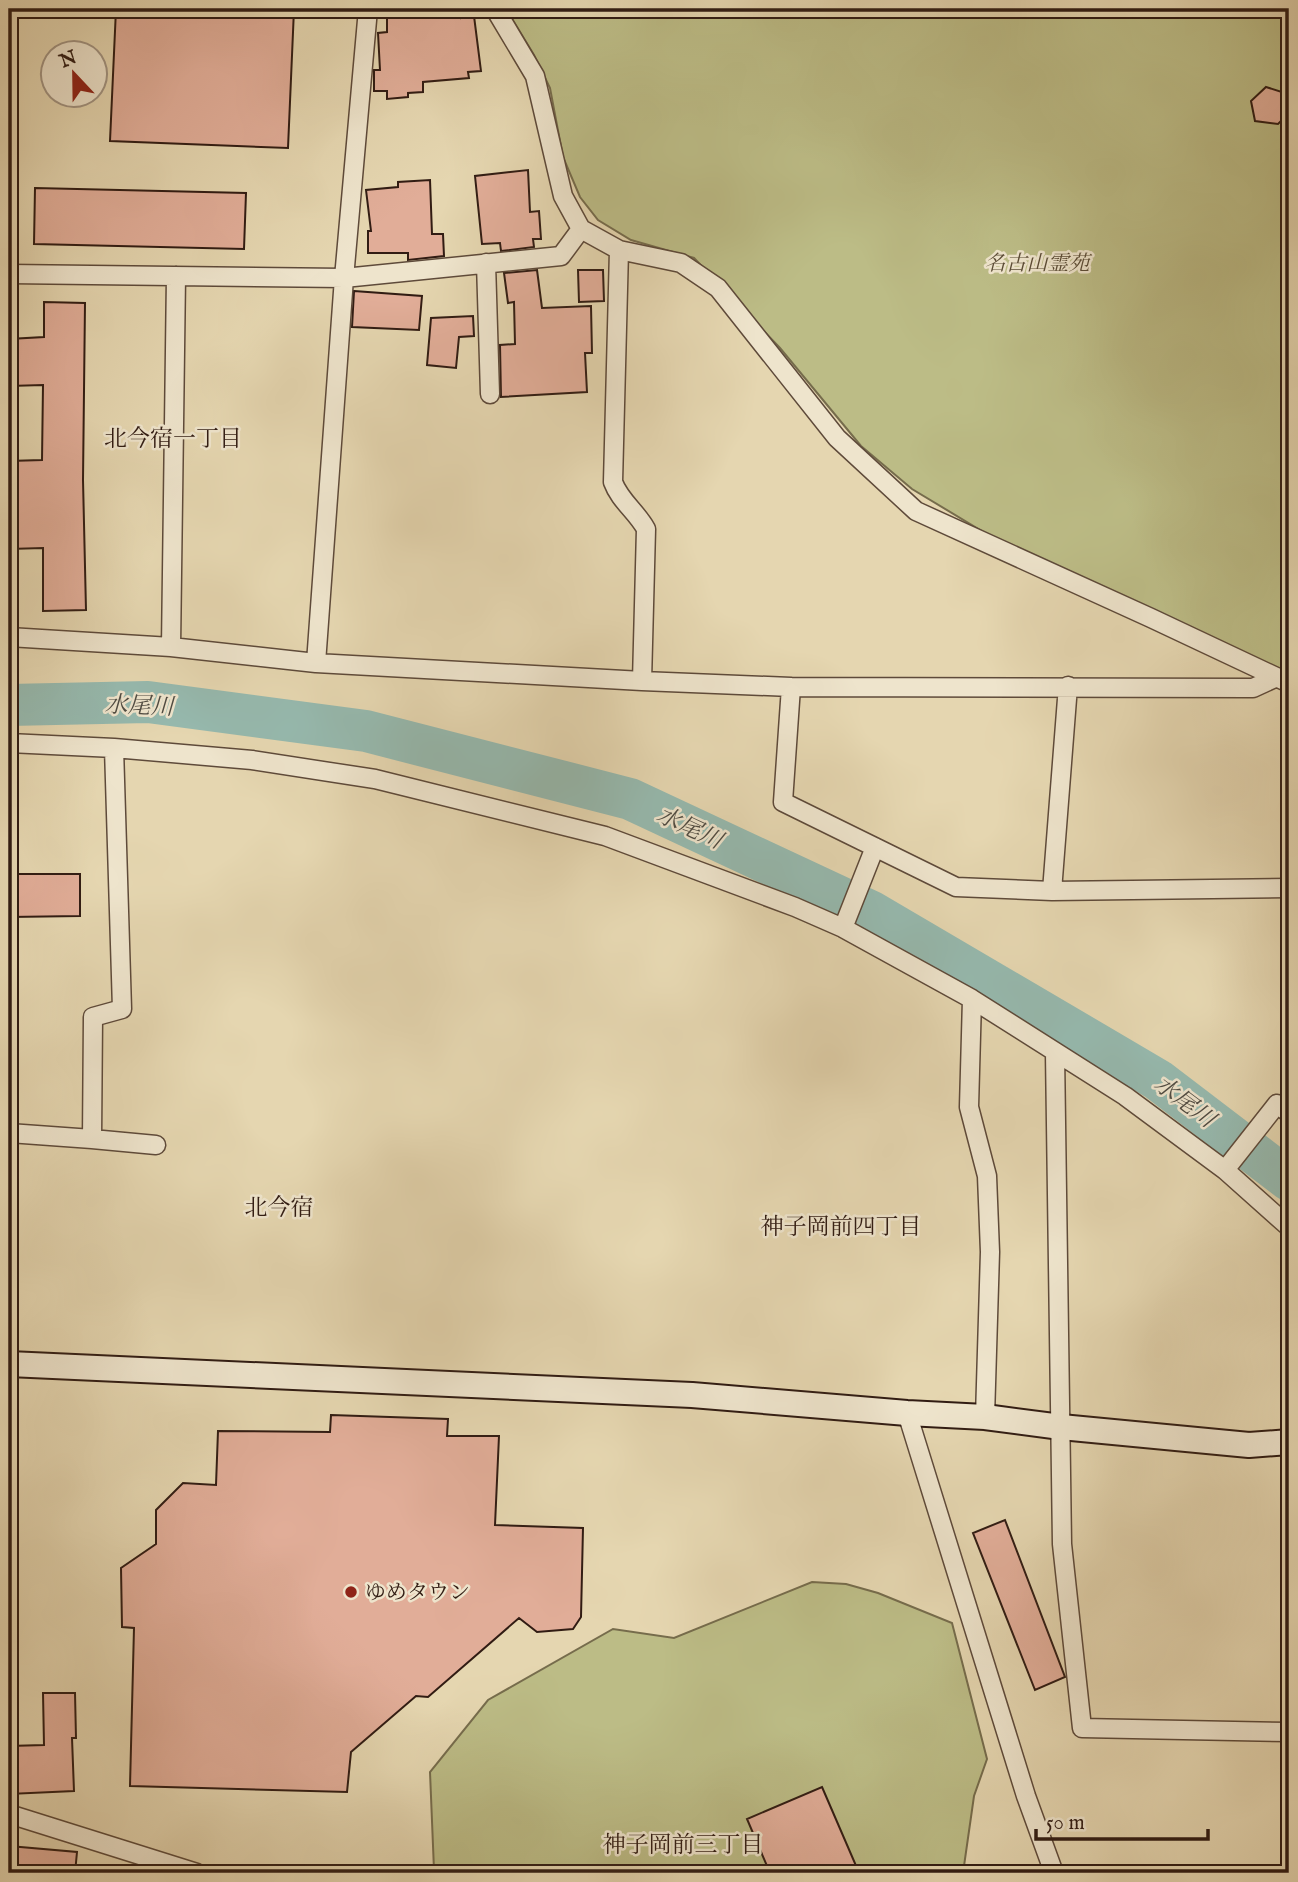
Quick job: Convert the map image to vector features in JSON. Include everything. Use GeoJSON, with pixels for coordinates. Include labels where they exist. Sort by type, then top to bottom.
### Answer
{"type":"FeatureCollection","features":[{"type":"Feature","properties":{"kind":"street"},"geometry":{"type":"LineString","coordinates":[[316,663],[344,278],[368,9]]}},
{"type":"Feature","properties":{"kind":"street"},"geometry":{"type":"LineString","coordinates":[[495,9],[535,76],[563,196],[581,229],[619,250],[681,263],[718,288],[837,438],[916,512],[1283,680]]}},
{"type":"Feature","properties":{"kind":"street"},"geometry":{"type":"LineString","coordinates":[[9,274],[344,278],[561,256],[581,229]]}},
{"type":"Feature","properties":{"kind":"street"},"geometry":{"type":"LineString","coordinates":[[619,250],[613,482],[619,497],[638,514],[646,529],[642,681]]}},
{"type":"Feature","properties":{"kind":"street"},"geometry":{"type":"LineString","coordinates":[[486,263],[490,394]]}},
{"type":"Feature","properties":{"kind":"street"},"geometry":{"type":"LineString","coordinates":[[171,647],[176,276]]}},
{"type":"Feature","properties":{"kind":"street"},"geometry":{"type":"LineString","coordinates":[[9,637],[171,647],[316,663],[791,687],[1253,688],[1283,680]]}},
{"type":"Feature","properties":{"kind":"street"},"geometry":{"type":"LineString","coordinates":[[1052,891],[1068,686]]}},
{"type":"Feature","properties":{"kind":"street"},"geometry":{"type":"LineString","coordinates":[[791,687],[783,802],[956,887],[1052,891],[1289,888]]}},
{"type":"Feature","properties":{"kind":"street"},"geometry":{"type":"LineString","coordinates":[[9,743],[114,748],[252,760],[387,782],[605,836],[795,907],[844,928],[972,999],[1125,1096],[1225,1170],[1289,1227]]}},
{"type":"Feature","properties":{"kind":"street"},"geometry":{"type":"LineString","coordinates":[[92,1139],[93,1017],[122,1009],[114,748]]}},
{"type":"Feature","properties":{"kind":"street"},"geometry":{"type":"LineString","coordinates":[[844,928],[876,847]]}},
{"type":"Feature","properties":{"kind":"street"},"geometry":{"type":"LineString","coordinates":[[972,999],[969,1107],[987,1176],[990,1252],[985,1417]]}},
{"type":"Feature","properties":{"kind":"street"},"geometry":{"type":"LineString","coordinates":[[1055,1053],[1062,1544],[1082,1728],[1289,1732]]}},
{"type":"Feature","properties":{"kind":"street"},"geometry":{"type":"LineString","coordinates":[[1225,1170],[1283,1108]]}},
{"type":"Feature","properties":{"kind":"street"},"geometry":{"type":"LineString","coordinates":[[9,1133],[156,1145]]}},
{"type":"Feature","properties":{"kind":"street"},"geometry":{"type":"LineString","coordinates":[[9,1364],[692,1395],[985,1417],[1249,1445],[1289,1442]]}},
{"type":"Feature","properties":{"kind":"street"},"geometry":{"type":"LineString","coordinates":[[907,1413],[1026,1796],[1054,1873]]}},
{"type":"Feature","properties":{"kind":"street"},"geometry":{"type":"LineString","coordinates":[[9,1814],[197,1873]]}},
{"type":"Feature","properties":{"kind":"green space","name":"名古山霊苑"},"geometry":{"type":"Polygon","coordinates":[[[506,9],[1289,9],[1289,673],[1015,551],[912,489],[861,446],[780,348],[694,258],[631,240],[598,220],[580,197],[563,157],[550,88],[506,9]]]}},
{"type":"Feature","properties":{"kind":"green space"},"geometry":{"type":"Polygon","coordinates":[[[812,1582],[846,1584],[878,1593],[952,1623],[987,1759],[974,1796],[963,1873],[438,1873],[434,1870],[430,1772],[488,1700],[613,1629],[674,1638],[812,1582]]]}},
{"type":"Feature","properties":{"kind":"building"},"geometry":{"type":"Polygon","coordinates":[[[116,9],[294,9],[288,148],[110,141],[116,9]]]}},
{"type":"Feature","properties":{"kind":"building"},"geometry":{"type":"Polygon","coordinates":[[[387,9],[461,9],[461,18],[474,16],[481,71],[468,72],[469,78],[423,82],[423,92],[408,93],[408,97],[387,99],[387,91],[374,91],[374,70],[380,70],[378,33],[387,32],[387,9]]]}},
{"type":"Feature","properties":{"kind":"building"},"geometry":{"type":"Polygon","coordinates":[[[1266,87],[1285,93],[1289,113],[1278,124],[1255,121],[1251,101],[1266,87]]]}},
{"type":"Feature","properties":{"kind":"building"},"geometry":{"type":"Polygon","coordinates":[[[528,170],[530,212],[539,211],[541,239],[533,239],[534,247],[501,251],[500,243],[482,244],[475,176],[528,170]]]}},
{"type":"Feature","properties":{"kind":"building"},"geometry":{"type":"Polygon","coordinates":[[[430,180],[432,234],[443,234],[444,256],[408,260],[408,253],[368,253],[368,231],[371,231],[366,190],[398,187],[398,182],[430,180]]]}},
{"type":"Feature","properties":{"kind":"building"},"geometry":{"type":"Polygon","coordinates":[[[35,188],[246,193],[244,249],[34,244],[35,188]]]}},
{"type":"Feature","properties":{"kind":"building"},"geometry":{"type":"Polygon","coordinates":[[[537,270],[542,308],[591,306],[592,353],[585,353],[587,392],[501,397],[500,345],[515,344],[514,302],[508,303],[504,273],[537,270]]]}},
{"type":"Feature","properties":{"kind":"building"},"geometry":{"type":"Polygon","coordinates":[[[578,270],[603,270],[604,301],[579,302],[578,270]]]}},
{"type":"Feature","properties":{"kind":"building"},"geometry":{"type":"Polygon","coordinates":[[[354,291],[422,296],[419,330],[352,327],[354,291]]]}},
{"type":"Feature","properties":{"kind":"building"},"geometry":{"type":"Polygon","coordinates":[[[44,302],[85,303],[83,480],[86,610],[43,611],[43,548],[9,549],[9,461],[42,460],[43,385],[9,386],[9,339],[44,337],[44,302]]]}},
{"type":"Feature","properties":{"kind":"building"},"geometry":{"type":"Polygon","coordinates":[[[473,316],[474,336],[459,337],[456,368],[427,365],[431,318],[473,316]]]}},
{"type":"Feature","properties":{"kind":"building"},"geometry":{"type":"Polygon","coordinates":[[[9,874],[80,874],[80,916],[9,917],[9,874]]]}},
{"type":"Feature","properties":{"kind":"building","name":"ゆめタウン"},"geometry":{"type":"Polygon","coordinates":[[[331,1415],[448,1419],[447,1436],[499,1436],[495,1525],[583,1528],[581,1617],[573,1629],[537,1632],[519,1618],[428,1697],[416,1696],[351,1752],[347,1792],[130,1786],[134,1628],[122,1627],[121,1568],[156,1544],[156,1510],[183,1483],[216,1485],[218,1431],[330,1432],[331,1415]]]}},
{"type":"Feature","properties":{"kind":"building"},"geometry":{"type":"Polygon","coordinates":[[[1005,1520],[1065,1677],[1035,1690],[973,1533],[1005,1520]]]}},
{"type":"Feature","properties":{"kind":"building"},"geometry":{"type":"Polygon","coordinates":[[[43,1693],[75,1693],[76,1738],[72,1738],[74,1791],[9,1794],[9,1746],[44,1745],[43,1693]]]}},
{"type":"Feature","properties":{"kind":"building"},"geometry":{"type":"Polygon","coordinates":[[[822,1787],[857,1868],[845,1873],[770,1873],[747,1819],[822,1787]]]}},
{"type":"Feature","properties":{"kind":"building"},"geometry":{"type":"Polygon","coordinates":[[[9,1846],[77,1852],[75,1873],[9,1873],[9,1846]]]}},
{"type":"Feature","properties":{"kind":"waterway","name":"水尾川"},"geometry":{"type":"LineString","coordinates":[[9,705],[148,702],[366,731],[630,799],[872,912],[1158,1080],[1289,1180]]}},
{"type":"Feature","properties":{"kind":"place","name":"ゆめタウン"},"geometry":{"type":"Point","coordinates":[351,1592]}},
{"type":"Feature","properties":{"kind":"district","name":"北今宿一丁目"},"geometry":{"type":"Point","coordinates":[173,438]}},
{"type":"Feature","properties":{"kind":"district","name":"北今宿"},"geometry":{"type":"Point","coordinates":[279,1207]}},
{"type":"Feature","properties":{"kind":"district","name":"神子岡前四丁目"},"geometry":{"type":"Point","coordinates":[841,1226]}},
{"type":"Feature","properties":{"kind":"district","name":"神子岡前三丁目"},"geometry":{"type":"Point","coordinates":[683,1844]}}]}
